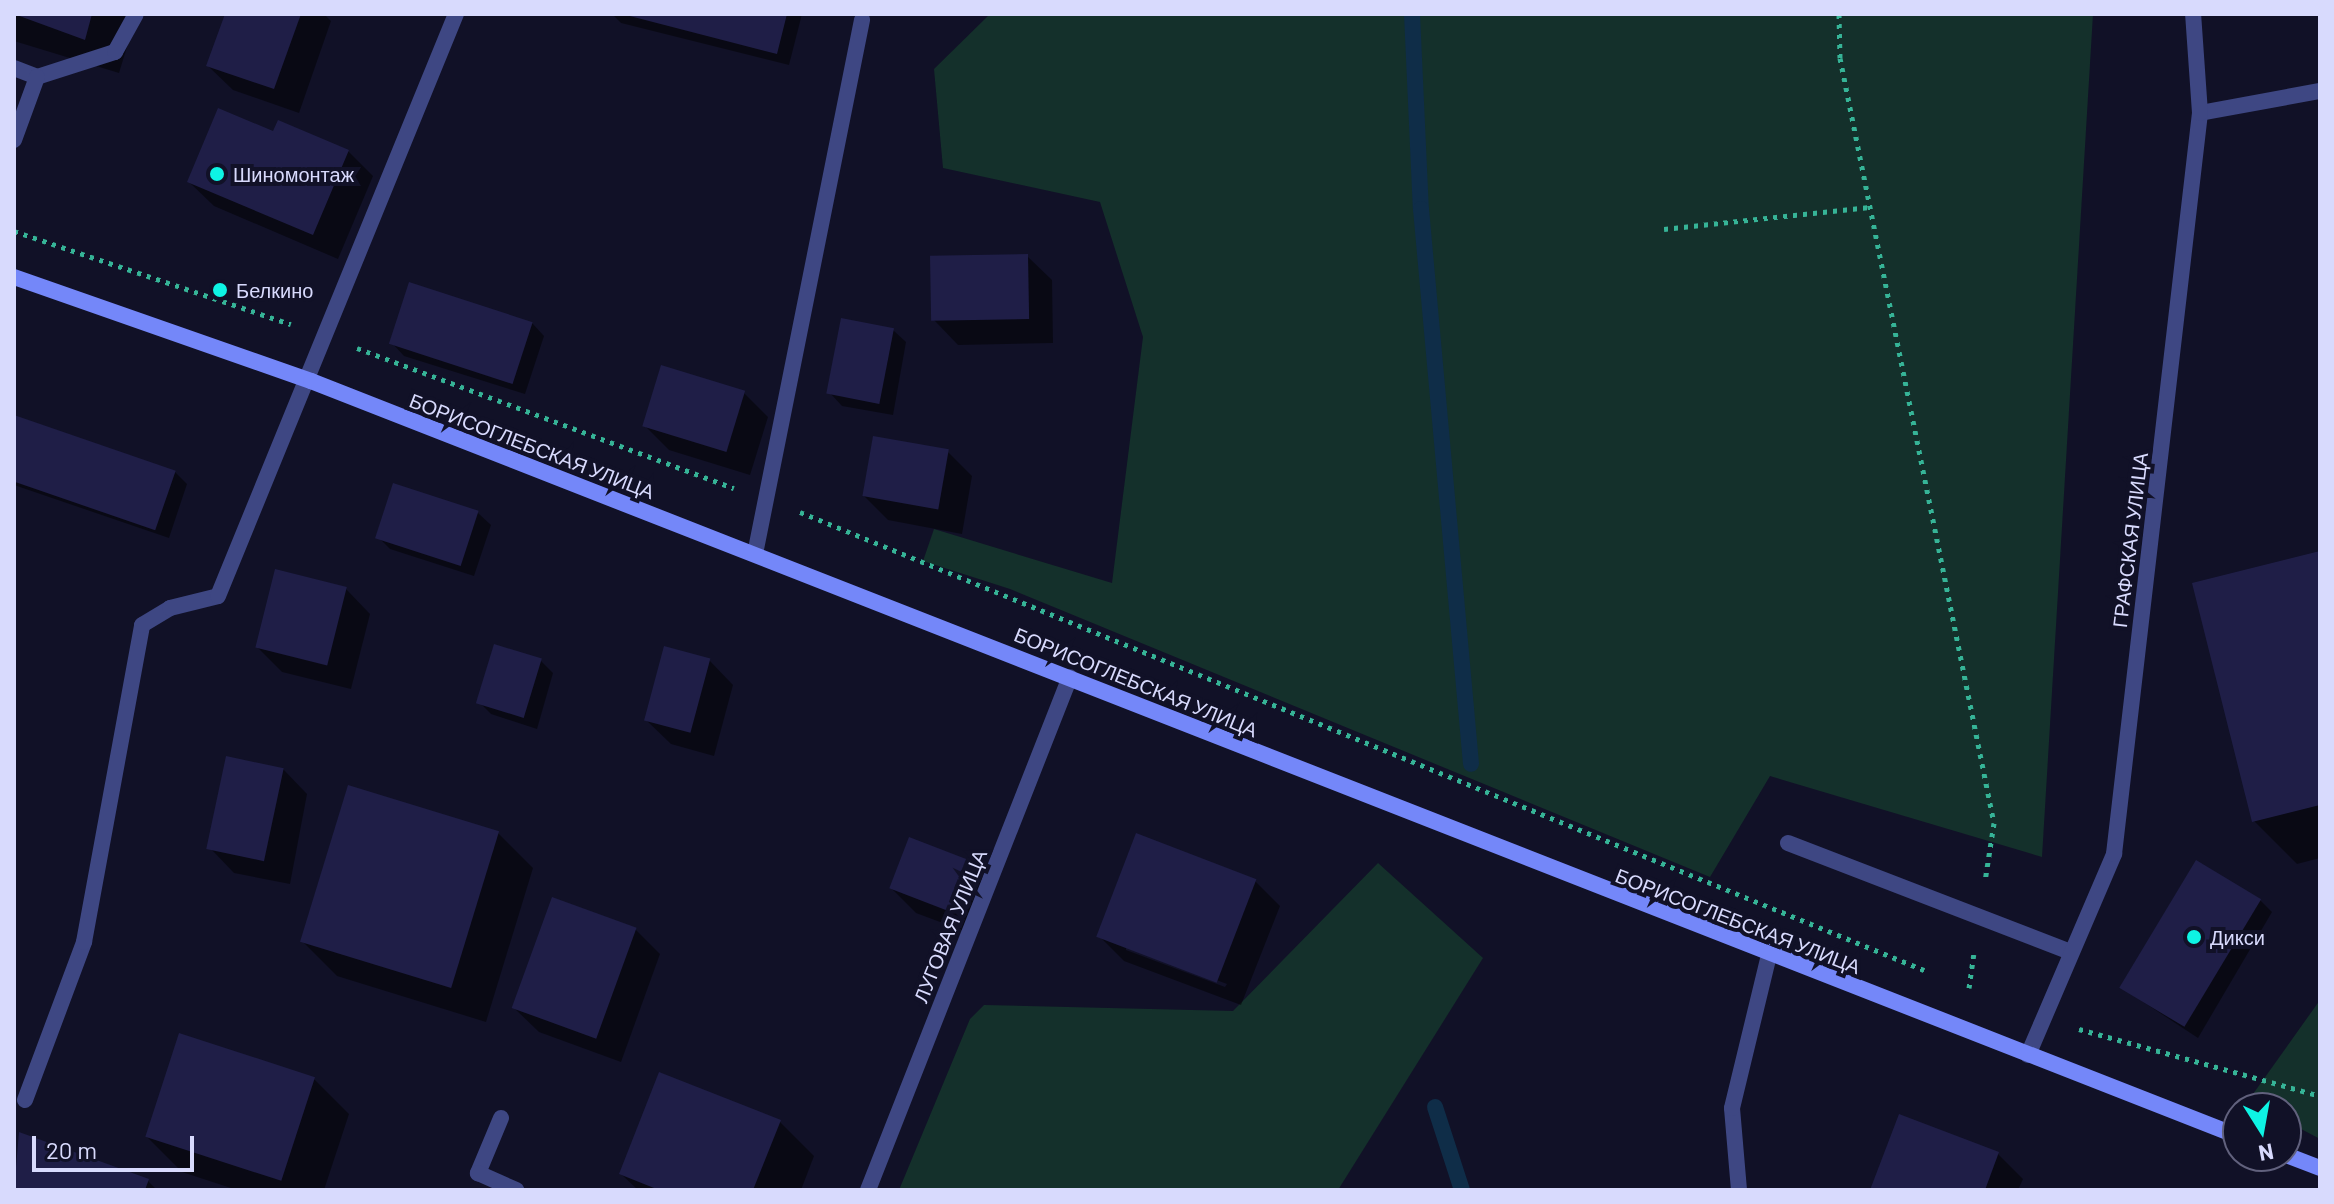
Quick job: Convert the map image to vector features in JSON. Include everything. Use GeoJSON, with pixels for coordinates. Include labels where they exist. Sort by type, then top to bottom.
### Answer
{"type":"FeatureCollection","features":[{"type":"Feature","properties":{"kind":"street"},"geometry":{"type":"LineString","coordinates":[[14,68],[37,77],[115,52],[136,14]]}},
{"type":"Feature","properties":{"kind":"street"},"geometry":{"type":"LineString","coordinates":[[25,1100],[84,942],[142,625],[170,608],[218,596],[311,381],[456,14]]}},
{"type":"Feature","properties":{"kind":"street","name":"ГРАФСКАЯ УЛИЦА"},"geometry":{"type":"LineString","coordinates":[[2028,1055],[2068,951],[2114,854],[2200,113],[2193,14]]}},
{"type":"Feature","properties":{"kind":"street"},"geometry":{"type":"LineString","coordinates":[[755,554],[862,20]]}},
{"type":"Feature","properties":{"kind":"street"},"geometry":{"type":"LineString","coordinates":[[14,140],[37,77]]}},
{"type":"Feature","properties":{"kind":"street"},"geometry":{"type":"LineString","coordinates":[[2200,113],[2320,91]]}},
{"type":"Feature","properties":{"kind":"street","name":"БОРИСОГЛЕБСКАЯ УЛИЦА"},"geometry":{"type":"LineString","coordinates":[[14,277],[311,381],[1070,677],[1769,955],[2222,1130]]}},
{"type":"Feature","properties":{"kind":"street","name":"ЛУГОВАЯ УЛИЦА"},"geometry":{"type":"LineString","coordinates":[[868,1190],[1070,677]]}},
{"type":"Feature","properties":{"kind":"street"},"geometry":{"type":"LineString","coordinates":[[1788,843],[1978,922],[2068,951]]}},
{"type":"Feature","properties":{"kind":"street"},"geometry":{"type":"LineString","coordinates":[[1739,1190],[1732,1108],[1769,955]]}},
{"type":"Feature","properties":{"kind":"street"},"geometry":{"type":"LineString","coordinates":[[501,1118],[478,1173],[516,1190]]}},
{"type":"Feature","properties":{"kind":"path"},"geometry":{"type":"LineString","coordinates":[[1839,14],[1870,207],[1994,823],[1969,988]]}},
{"type":"Feature","properties":{"kind":"path"},"geometry":{"type":"LineString","coordinates":[[1664,229],[1870,207]]}},
{"type":"Feature","properties":{"kind":"path"},"geometry":{"type":"LineString","coordinates":[[14,231],[296,325]]}},
{"type":"Feature","properties":{"kind":"path"},"geometry":{"type":"LineString","coordinates":[[340,342],[741,491]]}},
{"type":"Feature","properties":{"kind":"path"},"geometry":{"type":"LineString","coordinates":[[785,507],[1940,976]]}},
{"type":"Feature","properties":{"kind":"path"},"geometry":{"type":"LineString","coordinates":[[1955,982],[1984,994]]}},
{"type":"Feature","properties":{"kind":"path"},"geometry":{"type":"LineString","coordinates":[[2042,1018],[2320,1096]]}},
{"type":"Feature","properties":{"kind":"green space"},"geometry":{"type":"Polygon","coordinates":[[[990,14],[2093,14],[2042,857],[1770,776],[1710,877],[1010,589],[923,561],[934,529],[1112,583],[1143,337],[1100,202],[943,168],[934,69],[990,14]]]}},
{"type":"Feature","properties":{"kind":"green space"},"geometry":{"type":"Polygon","coordinates":[[[1378,863],[1483,958],[1338,1190],[899,1190],[970,1019],[984,1005],[1233,1011],[1378,863]]]}},
{"type":"Feature","properties":{"kind":"green space"},"geometry":{"type":"Polygon","coordinates":[[[2320,1000],[2320,1139],[2302,1129],[2302,1092],[2254,1092],[2320,1000]]]}},
{"type":"Feature","properties":{"kind":"building"},"geometry":{"type":"Polygon","coordinates":[[[14,14],[92,14],[85,40],[14,14]]]}},
{"type":"Feature","properties":{"kind":"building"},"geometry":{"type":"Polygon","coordinates":[[[225,14],[301,14],[274,89],[206,66],[225,14]]]}},
{"type":"Feature","properties":{"kind":"building"},"geometry":{"type":"Polygon","coordinates":[[[622,14],[787,14],[777,54],[622,14]]]}},
{"type":"Feature","properties":{"kind":"building"},"geometry":{"type":"Polygon","coordinates":[[[218,108],[273,131],[278,120],[349,150],[313,235],[187,182],[218,108]]]}},
{"type":"Feature","properties":{"kind":"building"},"geometry":{"type":"Polygon","coordinates":[[[1028,254],[1029,319],[931,321],[930,256],[1028,254]]]}},
{"type":"Feature","properties":{"kind":"building"},"geometry":{"type":"Polygon","coordinates":[[[409,282],[533,322],[513,384],[389,344],[409,282]]]}},
{"type":"Feature","properties":{"kind":"building"},"geometry":{"type":"Polygon","coordinates":[[[841,318],[894,328],[879,404],[826,394],[841,318]]]}},
{"type":"Feature","properties":{"kind":"building"},"geometry":{"type":"Polygon","coordinates":[[[661,365],[745,391],[726,452],[642,426],[661,365]]]}},
{"type":"Feature","properties":{"kind":"building"},"geometry":{"type":"Polygon","coordinates":[[[14,415],[176,471],[155,530],[14,482],[14,415]]]}},
{"type":"Feature","properties":{"kind":"building"},"geometry":{"type":"Polygon","coordinates":[[[873,436],[949,449],[938,509],[862,496],[873,436]]]}},
{"type":"Feature","properties":{"kind":"building"},"geometry":{"type":"Polygon","coordinates":[[[393,483],[479,511],[461,566],[375,538],[393,483]]]}},
{"type":"Feature","properties":{"kind":"building"},"geometry":{"type":"Polygon","coordinates":[[[2320,551],[2320,805],[2252,822],[2192,583],[2320,551]]]}},
{"type":"Feature","properties":{"kind":"building"},"geometry":{"type":"Polygon","coordinates":[[[275,569],[347,587],[327,665],[255,648],[275,569]]]}},
{"type":"Feature","properties":{"kind":"building"},"geometry":{"type":"Polygon","coordinates":[[[494,644],[542,659],[524,718],[476,703],[494,644]]]}},
{"type":"Feature","properties":{"kind":"building"},"geometry":{"type":"Polygon","coordinates":[[[664,646],[710,658],[690,733],[644,720],[664,646]]]}},
{"type":"Feature","properties":{"kind":"building"},"geometry":{"type":"Polygon","coordinates":[[[226,756],[284,768],[264,861],[206,849],[226,756]]]}},
{"type":"Feature","properties":{"kind":"building"},"geometry":{"type":"Polygon","coordinates":[[[348,785],[499,831],[451,988],[300,942],[348,785]]]}},
{"type":"Feature","properties":{"kind":"building"},"geometry":{"type":"Polygon","coordinates":[[[1136,833],[1256,879],[1217,983],[1096,937],[1136,833]]]}},
{"type":"Feature","properties":{"kind":"building"},"geometry":{"type":"Polygon","coordinates":[[[909,837],[971,861],[951,912],[889,888],[909,837]]]}},
{"type":"Feature","properties":{"kind":"building","name":"Дикси"},"geometry":{"type":"Polygon","coordinates":[[[2196,860],[2261,899],[2184,1027],[2119,988],[2196,860]]]}},
{"type":"Feature","properties":{"kind":"building"},"geometry":{"type":"Polygon","coordinates":[[[552,897],[637,928],[596,1039],[512,1008],[552,897]]]}},
{"type":"Feature","properties":{"kind":"building"},"geometry":{"type":"Polygon","coordinates":[[[179,1033],[315,1077],[281,1181],[145,1137],[179,1033]]]}},
{"type":"Feature","properties":{"kind":"building"},"geometry":{"type":"Polygon","coordinates":[[[659,1072],[781,1120],[753,1190],[659,1190],[619,1174],[659,1072]]]}},
{"type":"Feature","properties":{"kind":"building"},"geometry":{"type":"Polygon","coordinates":[[[1899,1114],[1999,1152],[1985,1190],[1870,1190],[1899,1114]]]}},
{"type":"Feature","properties":{"kind":"building"},"geometry":{"type":"Polygon","coordinates":[[[19,1132],[149,1179],[145,1190],[14,1190],[19,1132]]]}},
{"type":"Feature","properties":{"kind":"waterway"},"geometry":{"type":"LineString","coordinates":[[1412,14],[1421,209],[1471,764]]}},
{"type":"Feature","properties":{"kind":"waterway"},"geometry":{"type":"LineString","coordinates":[[1435,1107],[1462,1190]]}},
{"type":"Feature","properties":{"kind":"place","name":"Шиномонтаж"},"geometry":{"type":"Point","coordinates":[217,174]}},
{"type":"Feature","properties":{"kind":"place","name":"Белкино"},"geometry":{"type":"Point","coordinates":[220,290]}},
{"type":"Feature","properties":{"kind":"place","name":"Дикси"},"geometry":{"type":"Point","coordinates":[2194,937]}}]}
